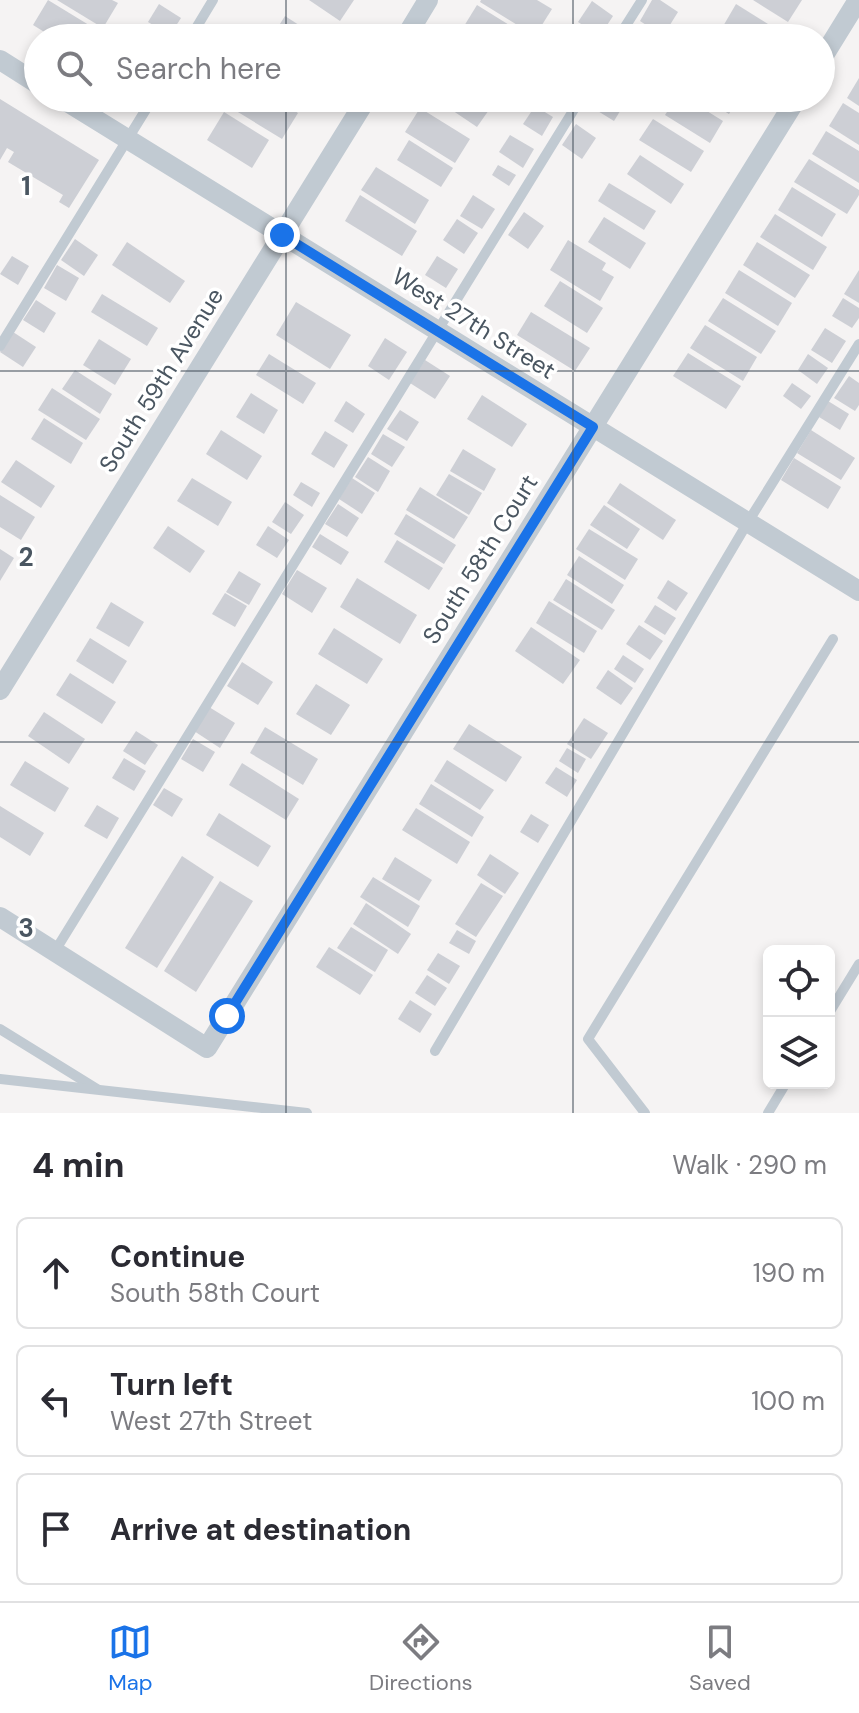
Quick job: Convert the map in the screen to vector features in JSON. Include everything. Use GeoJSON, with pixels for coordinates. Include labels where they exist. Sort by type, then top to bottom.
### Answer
{"type":"FeatureCollection","features":[{"type":"Feature","properties":{"kind":"street"},"geometry":{"type":"LineString","coordinates":[[413,24],[428,0]]}},
{"type":"Feature","properties":{"kind":"street"},"geometry":{"type":"LineString","coordinates":[[835,37],[858,0]]}},
{"type":"Feature","properties":{"kind":"street"},"geometry":{"type":"LineString","coordinates":[[0,60],[24,75]]}},
{"type":"Feature","properties":{"kind":"street","name":"West 27th Street"},"geometry":{"type":"LineString","coordinates":[[84,112],[859,591]]}},
{"type":"Feature","properties":{"kind":"street","name":"South 59th Avenue"},"geometry":{"type":"LineString","coordinates":[[0,690],[358,112]]}},
{"type":"Feature","properties":{"kind":"street","name":"South 58th Court"},"geometry":{"type":"LineString","coordinates":[[55,951],[207,1048],[788,112]]}},
{"type":"Feature","properties":{"kind":"street"},"geometry":{"type":"LineString","coordinates":[[0,917],[55,951]]}},
{"type":"Feature","properties":{"kind":"lane"},"geometry":{"type":"LineString","coordinates":[[198,24],[213,0]]}},
{"type":"Feature","properties":{"kind":"lane"},"geometry":{"type":"LineString","coordinates":[[627,24],[642,0]]}},
{"type":"Feature","properties":{"kind":"lane"},"geometry":{"type":"LineString","coordinates":[[0,346],[144,112]]}},
{"type":"Feature","properties":{"kind":"lane"},"geometry":{"type":"LineString","coordinates":[[55,951],[572,112]]}},
{"type":"Feature","properties":{"kind":"lane"},"geometry":{"type":"LineString","coordinates":[[435,1051],[748,522],[859,344]]}},
{"type":"Feature","properties":{"kind":"lane"},"geometry":{"type":"LineString","coordinates":[[645,1113],[588,1039],[833,639]]}},
{"type":"Feature","properties":{"kind":"lane"},"geometry":{"type":"LineString","coordinates":[[835,1003],[859,964]]}},
{"type":"Feature","properties":{"kind":"lane"},"geometry":{"type":"LineString","coordinates":[[0,1029],[99,1090]]}},
{"type":"Feature","properties":{"kind":"lane"},"geometry":{"type":"LineString","coordinates":[[0,1079],[307,1113]]}},
{"type":"Feature","properties":{"kind":"lane"},"geometry":{"type":"LineString","coordinates":[[768,1113],[782,1089]]}},
{"type":"Feature","properties":{"kind":"building"},"geometry":{"type":"Polygon","coordinates":[[[48,0],[87,24],[34,24],[48,0]]]}},
{"type":"Feature","properties":{"kind":"building"},"geometry":{"type":"Polygon","coordinates":[[[57,0],[112,0],[118,3],[105,24],[96,24],[57,0]]]}},
{"type":"Feature","properties":{"kind":"building"},"geometry":{"type":"Polygon","coordinates":[[[309,0],[354,0],[340,21],[309,0]]]}},
{"type":"Feature","properties":{"kind":"building"},"geometry":{"type":"Polygon","coordinates":[[[537,0],[552,9],[543,24],[516,24],[480,2],[537,0]]]}},
{"type":"Feature","properties":{"kind":"building"},"geometry":{"type":"Polygon","coordinates":[[[652,0],[660,0],[678,12],[670,24],[645,24],[640,21],[652,0]]]}},
{"type":"Feature","properties":{"kind":"building"},"geometry":{"type":"Polygon","coordinates":[[[753,0],[802,0],[788,22],[753,0]]]}},
{"type":"Feature","properties":{"kind":"building"},"geometry":{"type":"Polygon","coordinates":[[[592,1],[613,16],[608,24],[578,22],[592,1]]]}},
{"type":"Feature","properties":{"kind":"building"},"geometry":{"type":"Polygon","coordinates":[[[159,4],[181,18],[177,24],[148,22],[159,4]]]}},
{"type":"Feature","properties":{"kind":"building"},"geometry":{"type":"Polygon","coordinates":[[[736,4],[768,24],[724,24],[736,4]]]}},
{"type":"Feature","properties":{"kind":"building"},"geometry":{"type":"Polygon","coordinates":[[[477,5],[508,24],[465,24],[477,5]]]}},
{"type":"Feature","properties":{"kind":"building"},"geometry":{"type":"Polygon","coordinates":[[[285,16],[297,24],[280,24],[285,16]]]}},
{"type":"Feature","properties":{"kind":"building"},"geometry":{"type":"Polygon","coordinates":[[[859,78],[859,106],[847,98],[859,78]]]}},
{"type":"Feature","properties":{"kind":"building"},"geometry":{"type":"Polygon","coordinates":[[[0,99],[99,160],[69,208],[59,202],[63,195],[8,162],[14,152],[7,148],[0,160],[0,99]]]}},
{"type":"Feature","properties":{"kind":"building"},"geometry":{"type":"Polygon","coordinates":[[[843,103],[859,113],[859,145],[829,126],[843,103]]]}},
{"type":"Feature","properties":{"kind":"building"},"geometry":{"type":"Polygon","coordinates":[[[224,112],[269,140],[252,168],[207,140],[224,112]]]}},
{"type":"Feature","properties":{"kind":"building"},"geometry":{"type":"Polygon","coordinates":[[[238,112],[296,112],[282,139],[238,112]]]}},
{"type":"Feature","properties":{"kind":"building"},"geometry":{"type":"Polygon","coordinates":[[[418,112],[426,112],[470,139],[455,163],[405,132],[418,112]]]}},
{"type":"Feature","properties":{"kind":"building"},"geometry":{"type":"Polygon","coordinates":[[[455,112],[488,112],[477,127],[455,112]]]}},
{"type":"Feature","properties":{"kind":"building"},"geometry":{"type":"Polygon","coordinates":[[[531,112],[545,112],[553,117],[542,136],[523,124],[531,112]]]}},
{"type":"Feature","properties":{"kind":"building"},"geometry":{"type":"Polygon","coordinates":[[[599,112],[620,112],[614,121],[599,112]]]}},
{"type":"Feature","properties":{"kind":"building"},"geometry":{"type":"Polygon","coordinates":[[[667,112],[709,112],[723,121],[710,143],[665,115],[667,112]]]}},
{"type":"Feature","properties":{"kind":"building"},"geometry":{"type":"Polygon","coordinates":[[[653,119],[704,151],[691,172],[639,140],[653,119]]]}},
{"type":"Feature","properties":{"kind":"building"},"geometry":{"type":"Polygon","coordinates":[[[576,124],[596,138],[582,159],[562,145],[576,124]]]}},
{"type":"Feature","properties":{"kind":"building"},"geometry":{"type":"Polygon","coordinates":[[[826,131],[859,151],[859,183],[812,154],[826,131]]]}},
{"type":"Feature","properties":{"kind":"building"},"geometry":{"type":"Polygon","coordinates":[[[510,135],[534,149],[523,168],[499,152],[510,135]]]}},
{"type":"Feature","properties":{"kind":"building"},"geometry":{"type":"Polygon","coordinates":[[[409,140],[453,168],[441,187],[397,160],[409,140]]]}},
{"type":"Feature","properties":{"kind":"building"},"geometry":{"type":"Polygon","coordinates":[[[640,155],[684,184],[671,204],[627,174],[640,155]]]}},
{"type":"Feature","properties":{"kind":"building"},"geometry":{"type":"Polygon","coordinates":[[[809,159],[859,190],[847,214],[794,182],[809,159]]]}},
{"type":"Feature","properties":{"kind":"building"},"geometry":{"type":"Polygon","coordinates":[[[498,165],[516,175],[509,186],[492,175],[498,165]]]}},
{"type":"Feature","properties":{"kind":"building"},"geometry":{"type":"Polygon","coordinates":[[[376,167],[429,200],[415,224],[361,190],[376,167]]]}},
{"type":"Feature","properties":{"kind":"building"},"geometry":{"type":"Polygon","coordinates":[[[609,183],[656,211],[644,230],[598,201],[609,183]]]}},
{"type":"Feature","properties":{"kind":"building"},"geometry":{"type":"Polygon","coordinates":[[[792,187],[836,214],[822,237],[778,210],[792,187]]]}},
{"type":"Feature","properties":{"kind":"building"},"geometry":{"type":"Polygon","coordinates":[[[360,195],[417,231],[402,256],[345,221],[360,195]]]}},
{"type":"Feature","properties":{"kind":"building"},"geometry":{"type":"Polygon","coordinates":[[[473,195],[495,209],[482,229],[460,216],[473,195]]]}},
{"type":"Feature","properties":{"kind":"building"},"geometry":{"type":"Polygon","coordinates":[[[524,212],[544,226],[528,249],[508,235],[524,212]]]}},
{"type":"Feature","properties":{"kind":"building"},"geometry":{"type":"Polygon","coordinates":[[[775,214],[827,247],[813,270],[760,237],[775,214]]]}},
{"type":"Feature","properties":{"kind":"building"},"geometry":{"type":"Polygon","coordinates":[[[604,217],[646,243],[630,269],[588,242],[604,217]]]}},
{"type":"Feature","properties":{"kind":"building"},"geometry":{"type":"Polygon","coordinates":[[[457,219],[478,233],[464,254],[443,240],[457,219]]]}},
{"type":"Feature","properties":{"kind":"building"},"geometry":{"type":"Polygon","coordinates":[[[75,239],[98,255],[84,276],[61,260],[75,239]]]}},
{"type":"Feature","properties":{"kind":"building"},"geometry":{"type":"Polygon","coordinates":[[[568,240],[606,263],[602,270],[614,277],[600,301],[550,270],[568,240]]]}},
{"type":"Feature","properties":{"kind":"building"},"geometry":{"type":"Polygon","coordinates":[[[127,242],[185,281],[170,303],[112,265],[127,242]]]}},
{"type":"Feature","properties":{"kind":"building"},"geometry":{"type":"Polygon","coordinates":[[[757,242],[810,275],[795,298],[743,265],[757,242]]]}},
{"type":"Feature","properties":{"kind":"building"},"geometry":{"type":"Polygon","coordinates":[[[12,256],[29,266],[18,285],[0,274],[12,256]]]}},
{"type":"Feature","properties":{"kind":"building"},"geometry":{"type":"Polygon","coordinates":[[[437,256],[458,269],[446,288],[425,275],[437,256]]]}},
{"type":"Feature","properties":{"kind":"building"},"geometry":{"type":"Polygon","coordinates":[[[57,265],[79,278],[66,301],[44,288],[57,265]]]}},
{"type":"Feature","properties":{"kind":"building"},"geometry":{"type":"Polygon","coordinates":[[[739,270],[792,303],[778,326],[725,293],[739,270]]]}},
{"type":"Feature","properties":{"kind":"building"},"geometry":{"type":"Polygon","coordinates":[[[859,270],[859,303],[844,294],[859,270]]]}},
{"type":"Feature","properties":{"kind":"building"},"geometry":{"type":"Polygon","coordinates":[[[560,281],[603,308],[587,333],[544,306],[560,281]]]}},
{"type":"Feature","properties":{"kind":"building"},"geometry":{"type":"Polygon","coordinates":[[[102,294],[158,328],[147,346],[91,312],[102,294]]]}},
{"type":"Feature","properties":{"kind":"building"},"geometry":{"type":"Polygon","coordinates":[[[723,298],[776,331],[761,354],[708,321],[723,298]]]}},
{"type":"Feature","properties":{"kind":"building"},"geometry":{"type":"Polygon","coordinates":[[[843,298],[859,308],[859,318],[852,328],[832,316],[843,298]]]}},
{"type":"Feature","properties":{"kind":"building"},"geometry":{"type":"Polygon","coordinates":[[[36,300],[56,313],[44,333],[23,320],[36,300]]]}},
{"type":"Feature","properties":{"kind":"building"},"geometry":{"type":"Polygon","coordinates":[[[296,302],[351,335],[330,369],[276,335],[296,302]]]}},
{"type":"Feature","properties":{"kind":"building"},"geometry":{"type":"Polygon","coordinates":[[[531,312],[590,348],[575,371],[517,335],[531,312]]]}},
{"type":"Feature","properties":{"kind":"building"},"geometry":{"type":"Polygon","coordinates":[[[705,325],[757,357],[743,381],[690,348],[705,325]]]}},
{"type":"Feature","properties":{"kind":"building"},"geometry":{"type":"Polygon","coordinates":[[[825,328],[846,341],[832,363],[811,350],[825,328]]]}},
{"type":"Feature","properties":{"kind":"building"},"geometry":{"type":"Polygon","coordinates":[[[13,332],[36,347],[23,367],[0,352],[13,332]]]}},
{"type":"Feature","properties":{"kind":"building"},"geometry":{"type":"Polygon","coordinates":[[[385,338],[407,352],[389,380],[368,366],[385,338]]]}},
{"type":"Feature","properties":{"kind":"building"},"geometry":{"type":"Polygon","coordinates":[[[99,339],[131,359],[115,385],[83,365],[99,339]]]}},
{"type":"Feature","properties":{"kind":"building"},"geometry":{"type":"Polygon","coordinates":[[[688,353],[741,386],[726,409],[673,376],[688,353]]]}},
{"type":"Feature","properties":{"kind":"building"},"geometry":{"type":"Polygon","coordinates":[[[269,354],[316,383],[303,404],[256,375],[269,354]]]}},
{"type":"Feature","properties":{"kind":"building"},"geometry":{"type":"Polygon","coordinates":[[[808,354],[828,368],[817,384],[798,370],[808,354]]]}},
{"type":"Feature","properties":{"kind":"building"},"geometry":{"type":"Polygon","coordinates":[[[425,360],[450,376],[435,399],[410,383],[425,360]]]}},
{"type":"Feature","properties":{"kind":"building"},"geometry":{"type":"Polygon","coordinates":[[[75,370],[112,394],[100,414],[62,389],[75,370]]]}},
{"type":"Feature","properties":{"kind":"building"},"geometry":{"type":"Polygon","coordinates":[[[849,376],[859,383],[859,405],[855,411],[834,398],[849,376]]]}},
{"type":"Feature","properties":{"kind":"building"},"geometry":{"type":"Polygon","coordinates":[[[792,383],[811,396],[801,409],[783,396],[792,383]]]}},
{"type":"Feature","properties":{"kind":"building"},"geometry":{"type":"Polygon","coordinates":[[[52,388],[100,419],[86,440],[38,410],[52,388]]]}},
{"type":"Feature","properties":{"kind":"building"},"geometry":{"type":"Polygon","coordinates":[[[251,393],[278,410],[264,434],[236,417],[251,393]]]}},
{"type":"Feature","properties":{"kind":"building"},"geometry":{"type":"Polygon","coordinates":[[[482,395],[527,424],[512,447],[467,419],[482,395]]]}},
{"type":"Feature","properties":{"kind":"building"},"geometry":{"type":"Polygon","coordinates":[[[346,401],[365,414],[353,433],[334,421],[346,401]]]}},
{"type":"Feature","properties":{"kind":"building"},"geometry":{"type":"Polygon","coordinates":[[[828,401],[849,414],[840,430],[819,417],[828,401]]]}},
{"type":"Feature","properties":{"kind":"building"},"geometry":{"type":"Polygon","coordinates":[[[400,410],[419,422],[407,441],[387,429],[400,410]]]}},
{"type":"Feature","properties":{"kind":"building"},"geometry":{"type":"Polygon","coordinates":[[[44,418],[83,443],[71,464],[31,439],[44,418]]]}},
{"type":"Feature","properties":{"kind":"building"},"geometry":{"type":"Polygon","coordinates":[[[221,430],[262,456],[247,480],[206,454],[221,430]]]}},
{"type":"Feature","properties":{"kind":"building"},"geometry":{"type":"Polygon","coordinates":[[[811,430],[855,458],[841,480],[797,453],[811,430]]]}},
{"type":"Feature","properties":{"kind":"building"},"geometry":{"type":"Polygon","coordinates":[[[325,431],[348,445],[334,468],[311,454],[325,431]]]}},
{"type":"Feature","properties":{"kind":"building"},"geometry":{"type":"Polygon","coordinates":[[[383,434],[405,447],[392,467],[371,454],[383,434]]]}},
{"type":"Feature","properties":{"kind":"building"},"geometry":{"type":"Polygon","coordinates":[[[463,449],[496,469],[484,491],[450,471],[463,449]]]}},
{"type":"Feature","properties":{"kind":"building"},"geometry":{"type":"Polygon","coordinates":[[[368,457],[390,471],[378,492],[355,477],[368,457]]]}},
{"type":"Feature","properties":{"kind":"building"},"geometry":{"type":"Polygon","coordinates":[[[794,458],[841,487],[828,509],[781,480],[794,458]]]}},
{"type":"Feature","properties":{"kind":"building"},"geometry":{"type":"Polygon","coordinates":[[[16,460],[55,486],[41,508],[1,482],[16,460]]]}},
{"type":"Feature","properties":{"kind":"building"},"geometry":{"type":"Polygon","coordinates":[[[449,474],[482,493],[469,515],[436,495],[449,474]]]}},
{"type":"Feature","properties":{"kind":"building"},"geometry":{"type":"Polygon","coordinates":[[[192,478],[232,502],[218,526],[177,501],[192,478]]]}},
{"type":"Feature","properties":{"kind":"building"},"geometry":{"type":"Polygon","coordinates":[[[352,478],[375,493],[362,514],[339,499],[352,478]]]}},
{"type":"Feature","properties":{"kind":"building"},"geometry":{"type":"Polygon","coordinates":[[[301,482],[320,493],[312,507],[293,495],[301,482]]]}},
{"type":"Feature","properties":{"kind":"building"},"geometry":{"type":"Polygon","coordinates":[[[620,483],[676,520],[663,540],[607,503],[620,483]]]}},
{"type":"Feature","properties":{"kind":"building"},"geometry":{"type":"Polygon","coordinates":[[[420,487],[468,517],[454,539],[406,510],[420,487]]]}},
{"type":"Feature","properties":{"kind":"building"},"geometry":{"type":"Polygon","coordinates":[[[0,495],[35,517],[21,540],[0,527],[0,495]]]}},
{"type":"Feature","properties":{"kind":"building"},"geometry":{"type":"Polygon","coordinates":[[[285,502],[304,515],[291,534],[272,522],[285,502]]]}},
{"type":"Feature","properties":{"kind":"building"},"geometry":{"type":"Polygon","coordinates":[[[338,504],[359,518],[347,537],[325,524],[338,504]]]}},
{"type":"Feature","properties":{"kind":"building"},"geometry":{"type":"Polygon","coordinates":[[[604,505],[640,529],[627,549],[590,525],[604,505]]]}},
{"type":"Feature","properties":{"kind":"building"},"geometry":{"type":"Polygon","coordinates":[[[406,514],[456,545],[444,564],[394,534],[406,514]]]}},
{"type":"Feature","properties":{"kind":"building"},"geometry":{"type":"Polygon","coordinates":[[[168,526],[205,551],[190,573],[153,548],[168,526]]]}},
{"type":"Feature","properties":{"kind":"building"},"geometry":{"type":"Polygon","coordinates":[[[268,526],[289,540],[277,558],[256,545],[268,526]]]}},
{"type":"Feature","properties":{"kind":"building"},"geometry":{"type":"Polygon","coordinates":[[[589,529],[638,559],[625,580],[576,549],[589,529]]]}},
{"type":"Feature","properties":{"kind":"building"},"geometry":{"type":"Polygon","coordinates":[[[320,534],[349,552],[341,565],[312,547],[320,534]]]}},
{"type":"Feature","properties":{"kind":"building"},"geometry":{"type":"Polygon","coordinates":[[[397,540],[443,568],[429,590],[384,562],[397,540]]]}},
{"type":"Feature","properties":{"kind":"building"},"geometry":{"type":"Polygon","coordinates":[[[0,549],[14,558],[0,581],[0,549]]]}},
{"type":"Feature","properties":{"kind":"building"},"geometry":{"type":"Polygon","coordinates":[[[579,556],[624,585],[612,604],[567,575],[579,556]]]}},
{"type":"Feature","properties":{"kind":"building"},"geometry":{"type":"Polygon","coordinates":[[[297,570],[327,588],[312,613],[282,594],[297,570]]]}},
{"type":"Feature","properties":{"kind":"building"},"geometry":{"type":"Polygon","coordinates":[[[239,571],[261,584],[249,605],[226,592],[239,571]]]}},
{"type":"Feature","properties":{"kind":"building"},"geometry":{"type":"Polygon","coordinates":[[[357,578],[417,615],[400,644],[340,607],[357,578]]]}},
{"type":"Feature","properties":{"kind":"building"},"geometry":{"type":"Polygon","coordinates":[[[566,579],[615,610],[602,630],[553,600],[566,579]]]}},
{"type":"Feature","properties":{"kind":"building"},"geometry":{"type":"Polygon","coordinates":[[[668,580],[688,593],[676,611],[657,598],[668,580]]]}},
{"type":"Feature","properties":{"kind":"building"},"geometry":{"type":"Polygon","coordinates":[[[225,593],[247,606],[235,627],[212,614],[225,593]]]}},
{"type":"Feature","properties":{"kind":"building"},"geometry":{"type":"Polygon","coordinates":[[[549,601],[597,631],[584,653],[536,623],[549,601]]]}},
{"type":"Feature","properties":{"kind":"building"},"geometry":{"type":"Polygon","coordinates":[[[111,602],[144,622],[129,647],[96,628],[111,602]]]}},
{"type":"Feature","properties":{"kind":"building"},"geometry":{"type":"Polygon","coordinates":[[[655,605],[676,618],[665,635],[644,622],[655,605]]]}},
{"type":"Feature","properties":{"kind":"building"},"geometry":{"type":"Polygon","coordinates":[[[639,625],[663,641],[650,660],[626,644],[639,625]]]}},
{"type":"Feature","properties":{"kind":"building"},"geometry":{"type":"Polygon","coordinates":[[[531,627],[580,660],[563,684],[515,651],[531,627]]]}},
{"type":"Feature","properties":{"kind":"building"},"geometry":{"type":"Polygon","coordinates":[[[334,628],[383,659],[367,684],[318,654],[334,628]]]}},
{"type":"Feature","properties":{"kind":"building"},"geometry":{"type":"Polygon","coordinates":[[[90,638],[127,661],[113,684],[76,661],[90,638]]]}},
{"type":"Feature","properties":{"kind":"building"},"geometry":{"type":"Polygon","coordinates":[[[623,655],[644,669],[635,683],[614,669],[623,655]]]}},
{"type":"Feature","properties":{"kind":"building"},"geometry":{"type":"Polygon","coordinates":[[[242,662],[273,682],[258,705],[227,686],[242,662]]]}},
{"type":"Feature","properties":{"kind":"building"},"geometry":{"type":"Polygon","coordinates":[[[608,670],[633,688],[621,705],[596,688],[608,670]]]}},
{"type":"Feature","properties":{"kind":"building"},"geometry":{"type":"Polygon","coordinates":[[[70,673],[116,702],[102,724],[56,695],[70,673]]]}},
{"type":"Feature","properties":{"kind":"building"},"geometry":{"type":"Polygon","coordinates":[[[316,684],[350,705],[331,735],[296,714],[316,684]]]}},
{"type":"Feature","properties":{"kind":"building"},"geometry":{"type":"Polygon","coordinates":[[[209,707],[235,723],[220,748],[194,731],[209,707]]]}},
{"type":"Feature","properties":{"kind":"building"},"geometry":{"type":"Polygon","coordinates":[[[44,712],[85,739],[69,764],[28,736],[44,712]]]}},
{"type":"Feature","properties":{"kind":"building"},"geometry":{"type":"Polygon","coordinates":[[[584,718],[608,733],[591,759],[567,744],[584,718]]]}},
{"type":"Feature","properties":{"kind":"building"},"geometry":{"type":"Polygon","coordinates":[[[469,724],[522,757],[506,782],[453,749],[469,724]]]}},
{"type":"Feature","properties":{"kind":"building"},"geometry":{"type":"Polygon","coordinates":[[[265,727],[318,759],[303,785],[250,753],[265,727]]]}},
{"type":"Feature","properties":{"kind":"building"},"geometry":{"type":"Polygon","coordinates":[[[136,731],[158,745],[145,765],[123,751],[136,731]]]}},
{"type":"Feature","properties":{"kind":"building"},"geometry":{"type":"Polygon","coordinates":[[[193,739],[215,752],[203,772],[181,759],[193,739]]]}},
{"type":"Feature","properties":{"kind":"building"},"geometry":{"type":"Polygon","coordinates":[[[567,748],[586,759],[578,773],[559,761],[567,748]]]}},
{"type":"Feature","properties":{"kind":"building"},"geometry":{"type":"Polygon","coordinates":[[[124,758],[146,771],[134,791],[112,778],[124,758]]]}},
{"type":"Feature","properties":{"kind":"building"},"geometry":{"type":"Polygon","coordinates":[[[447,760],[494,790],[480,810],[434,781],[447,760]]]}},
{"type":"Feature","properties":{"kind":"building"},"geometry":{"type":"Polygon","coordinates":[[[25,761],[69,788],[55,812],[10,785],[25,761]]]}},
{"type":"Feature","properties":{"kind":"building"},"geometry":{"type":"Polygon","coordinates":[[[242,763],[299,799],[286,820],[229,785],[242,763]]]}},
{"type":"Feature","properties":{"kind":"building"},"geometry":{"type":"Polygon","coordinates":[[[556,767],[577,780],[567,797],[545,783],[556,767]]]}},
{"type":"Feature","properties":{"kind":"building"},"geometry":{"type":"Polygon","coordinates":[[[431,784],[484,817],[472,837],[419,804],[431,784]]]}},
{"type":"Feature","properties":{"kind":"building"},"geometry":{"type":"Polygon","coordinates":[[[164,788],[183,799],[172,817],[153,805],[164,788]]]}},
{"type":"Feature","properties":{"kind":"building"},"geometry":{"type":"Polygon","coordinates":[[[97,805],[119,818],[107,839],[84,826],[97,805]]]}},
{"type":"Feature","properties":{"kind":"building"},"geometry":{"type":"Polygon","coordinates":[[[0,806],[44,833],[30,856],[0,837],[0,806]]]}},
{"type":"Feature","properties":{"kind":"building"},"geometry":{"type":"Polygon","coordinates":[[[416,808],[470,842],[457,864],[402,830],[416,808]]]}},
{"type":"Feature","properties":{"kind":"building"},"geometry":{"type":"Polygon","coordinates":[[[219,813],[271,846],[258,867],[206,835],[219,813]]]}},
{"type":"Feature","properties":{"kind":"building"},"geometry":{"type":"Polygon","coordinates":[[[531,814],[549,825],[538,843],[520,832],[531,814]]]}},
{"type":"Feature","properties":{"kind":"building"},"geometry":{"type":"Polygon","coordinates":[[[490,854],[519,873],[505,894],[477,875],[490,854]]]}},
{"type":"Feature","properties":{"kind":"building"},"geometry":{"type":"Polygon","coordinates":[[[182,856],[214,877],[157,968],[125,948],[182,856]]]}},
{"type":"Feature","properties":{"kind":"building"},"geometry":{"type":"Polygon","coordinates":[[[395,857],[432,880],[419,901],[382,879],[395,857]]]}},
{"type":"Feature","properties":{"kind":"building"},"geometry":{"type":"Polygon","coordinates":[[[373,877],[420,906],[408,927],[360,897],[373,877]]]}},
{"type":"Feature","properties":{"kind":"building"},"geometry":{"type":"Polygon","coordinates":[[[220,881],[253,901],[196,992],[164,971],[220,881]]]}},
{"type":"Feature","properties":{"kind":"building"},"geometry":{"type":"Polygon","coordinates":[[[481,883],[503,896],[476,937],[455,924],[481,883]]]}},
{"type":"Feature","properties":{"kind":"building"},"geometry":{"type":"Polygon","coordinates":[[[366,903],[411,934],[398,954],[353,924],[366,903]]]}},
{"type":"Feature","properties":{"kind":"building"},"geometry":{"type":"Polygon","coordinates":[[[351,927],[388,950],[375,972],[337,948],[351,927]]]}},
{"type":"Feature","properties":{"kind":"building"},"geometry":{"type":"Polygon","coordinates":[[[457,930],[476,941],[469,954],[449,943],[457,930]]]}},
{"type":"Feature","properties":{"kind":"building"},"geometry":{"type":"Polygon","coordinates":[[[329,947],[373,975],[360,995],[316,967],[329,947]]]}},
{"type":"Feature","properties":{"kind":"building"},"geometry":{"type":"Polygon","coordinates":[[[438,953],[460,966],[449,984],[427,970],[438,953]]]}},
{"type":"Feature","properties":{"kind":"building"},"geometry":{"type":"Polygon","coordinates":[[[427,975],[447,988],[435,1006],[415,993],[427,975]]]}},
{"type":"Feature","properties":{"kind":"building"},"geometry":{"type":"Polygon","coordinates":[[[410,1000],[432,1014],[420,1033],[398,1019],[410,1000]]]}},
{"type":"Feature","properties":{"kind":"route"},"geometry":{"type":"LineString","coordinates":[[227,1016],[593,427],[282,235]]}}]}
